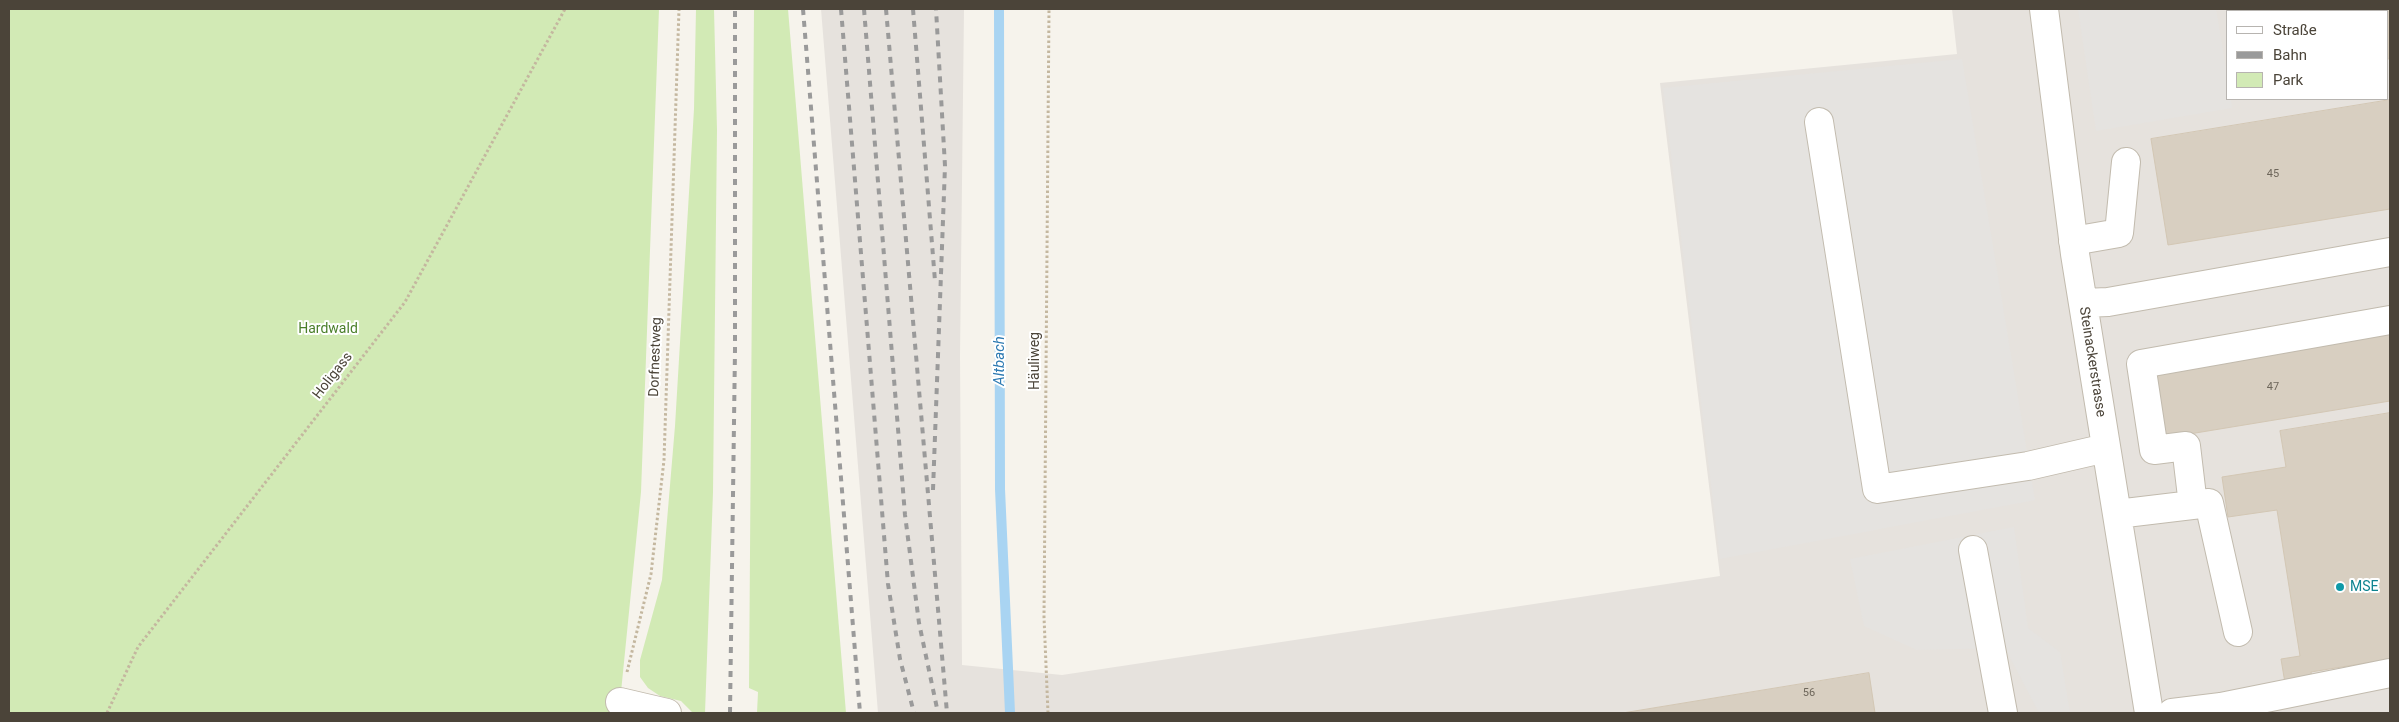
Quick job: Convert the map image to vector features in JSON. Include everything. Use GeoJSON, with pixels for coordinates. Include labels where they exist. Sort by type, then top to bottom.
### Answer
{"type":"FeatureCollection","features":[{"type":"Feature","properties":{"kind":"street","name":"Steinackerstrasse"},"geometry":{"type":"LineString","coordinates":[[2044,9],[2073,241],[2149,713]]}},
{"type":"Feature","properties":{"kind":"street"},"geometry":{"type":"LineString","coordinates":[[1819,122],[1878,489],[2028,466],[2106,448]]}},
{"type":"Feature","properties":{"kind":"street"},"geometry":{"type":"LineString","coordinates":[[2073,241],[2120,233],[2126,162]]}},
{"type":"Feature","properties":{"kind":"street"},"geometry":{"type":"LineString","coordinates":[[2083,303],[2108,302],[2390,252]]}},
{"type":"Feature","properties":{"kind":"street"},"geometry":{"type":"LineString","coordinates":[[2193,505],[2186,446],[2154,450],[2141,364],[2390,320]]}},
{"type":"Feature","properties":{"kind":"street"},"geometry":{"type":"LineString","coordinates":[[2117,514],[2209,503],[2238,632]]}},
{"type":"Feature","properties":{"kind":"street"},"geometry":{"type":"LineString","coordinates":[[1973,550],[2003,713]]}},
{"type":"Feature","properties":{"kind":"street"},"geometry":{"type":"LineString","coordinates":[[2172,713],[2221,707],[2390,673]]}},
{"type":"Feature","properties":{"kind":"street"},"geometry":{"type":"LineString","coordinates":[[620,702],[667,713]]}},
{"type":"Feature","properties":{"kind":"path","name":"Holigass"},"geometry":{"type":"LineString","coordinates":[[107,713],[138,647],[405,302],[565,9]]}},
{"type":"Feature","properties":{"kind":"path","name":"Dorfnestweg"},"geometry":{"type":"LineString","coordinates":[[620,702],[650,574],[664,460],[679,9]]}},
{"type":"Feature","properties":{"kind":"path","name":"Häuliweg"},"geometry":{"type":"LineString","coordinates":[[1048,713],[1044,617],[1049,9]]}},
{"type":"Feature","properties":{"kind":"shaded area"},"geometry":{"type":"Polygon","coordinates":[[[821,9],[964,9],[960,356],[962,665],[1062,675],[1720,576],[1660,83],[1957,54],[1952,9],[2390,9],[2390,713],[878,713],[821,9]]]}},
{"type":"Feature","properties":{"kind":"shaded area"},"geometry":{"type":"Polygon","coordinates":[[[2078,9],[2216,9],[2226,69],[2226,100],[2231,100],[2232,108],[2096,131],[2078,9]]]}},
{"type":"Feature","properties":{"kind":"shaded area"},"geometry":{"type":"Polygon","coordinates":[[[1962,59],[2035,500],[1720,559],[1663,88],[1962,59]]]}},
{"type":"Feature","properties":{"kind":"shaded area"},"geometry":{"type":"Polygon","coordinates":[[[2014,527],[2028,628],[2060,652],[2070,713],[2039,713],[2005,648],[1917,650],[1864,626],[1850,559],[2014,527]]]}},
{"type":"Feature","properties":{"kind":"green space","name":"Hardwald"},"geometry":{"type":"Polygon","coordinates":[[[9,9],[659,9],[641,492],[620,702],[617,713],[9,713],[9,9]]]}},
{"type":"Feature","properties":{"kind":"green space"},"geometry":{"type":"Polygon","coordinates":[[[696,9],[714,9],[717,130],[713,492],[705,713],[693,713],[681,701],[660,696],[648,688],[640,677],[640,660],[662,580],[675,426],[694,109],[696,9]]]}},
{"type":"Feature","properties":{"kind":"green space"},"geometry":{"type":"Polygon","coordinates":[[[754,9],[788,9],[846,713],[757,713],[758,692],[749,688],[754,9]]]}},
{"type":"Feature","properties":{"kind":"building"},"geometry":{"type":"Polygon","coordinates":[[[2390,9],[2390,59],[2389,10],[2245,10],[2390,9]]]}},
{"type":"Feature","properties":{"kind":"building"},"geometry":{"type":"Polygon","coordinates":[[[2390,100],[2390,209],[2168,245],[2151,139],[2390,100]]]}},
{"type":"Feature","properties":{"kind":"building"},"geometry":{"type":"Polygon","coordinates":[[[2390,333],[2390,401],[2165,438],[2154,372],[2390,333]]]}},
{"type":"Feature","properties":{"kind":"building","name":"MSE"},"geometry":{"type":"Polygon","coordinates":[[[2390,413],[2390,659],[2311,672],[2313,685],[2286,689],[2281,659],[2300,656],[2277,510],[2228,517],[2222,477],[2286,467],[2280,431],[2390,413]]]}},
{"type":"Feature","properties":{"kind":"building"},"geometry":{"type":"Polygon","coordinates":[[[1869,673],[1875,713],[1623,713],[1869,673]]]}},
{"type":"Feature","properties":{"kind":"waterway","name":"Altbach"},"geometry":{"type":"LineString","coordinates":[[999,9],[1000,489],[1010,713]]}},
{"type":"Feature","properties":{"kind":"railway"},"geometry":{"type":"LineString","coordinates":[[730,713],[735,350],[735,9]]}},
{"type":"Feature","properties":{"kind":"railway"},"geometry":{"type":"LineString","coordinates":[[803,9],[860,713]]}},
{"type":"Feature","properties":{"kind":"railway"},"geometry":{"type":"LineString","coordinates":[[841,9],[888,584],[900,659],[914,713]]}},
{"type":"Feature","properties":{"kind":"railway"},"geometry":{"type":"LineString","coordinates":[[864,9],[905,515],[919,623],[938,713]]}},
{"type":"Feature","properties":{"kind":"railway"},"geometry":{"type":"LineString","coordinates":[[886,9],[947,713]]}},
{"type":"Feature","properties":{"kind":"railway"},"geometry":{"type":"LineString","coordinates":[[913,9],[935,281]]}},
{"type":"Feature","properties":{"kind":"railway"},"geometry":{"type":"LineString","coordinates":[[933,490],[945,166],[936,9]]}},
{"type":"Feature","properties":{"kind":"place","name":"MSE"},"geometry":{"type":"Point","coordinates":[2340,587]}}]}
